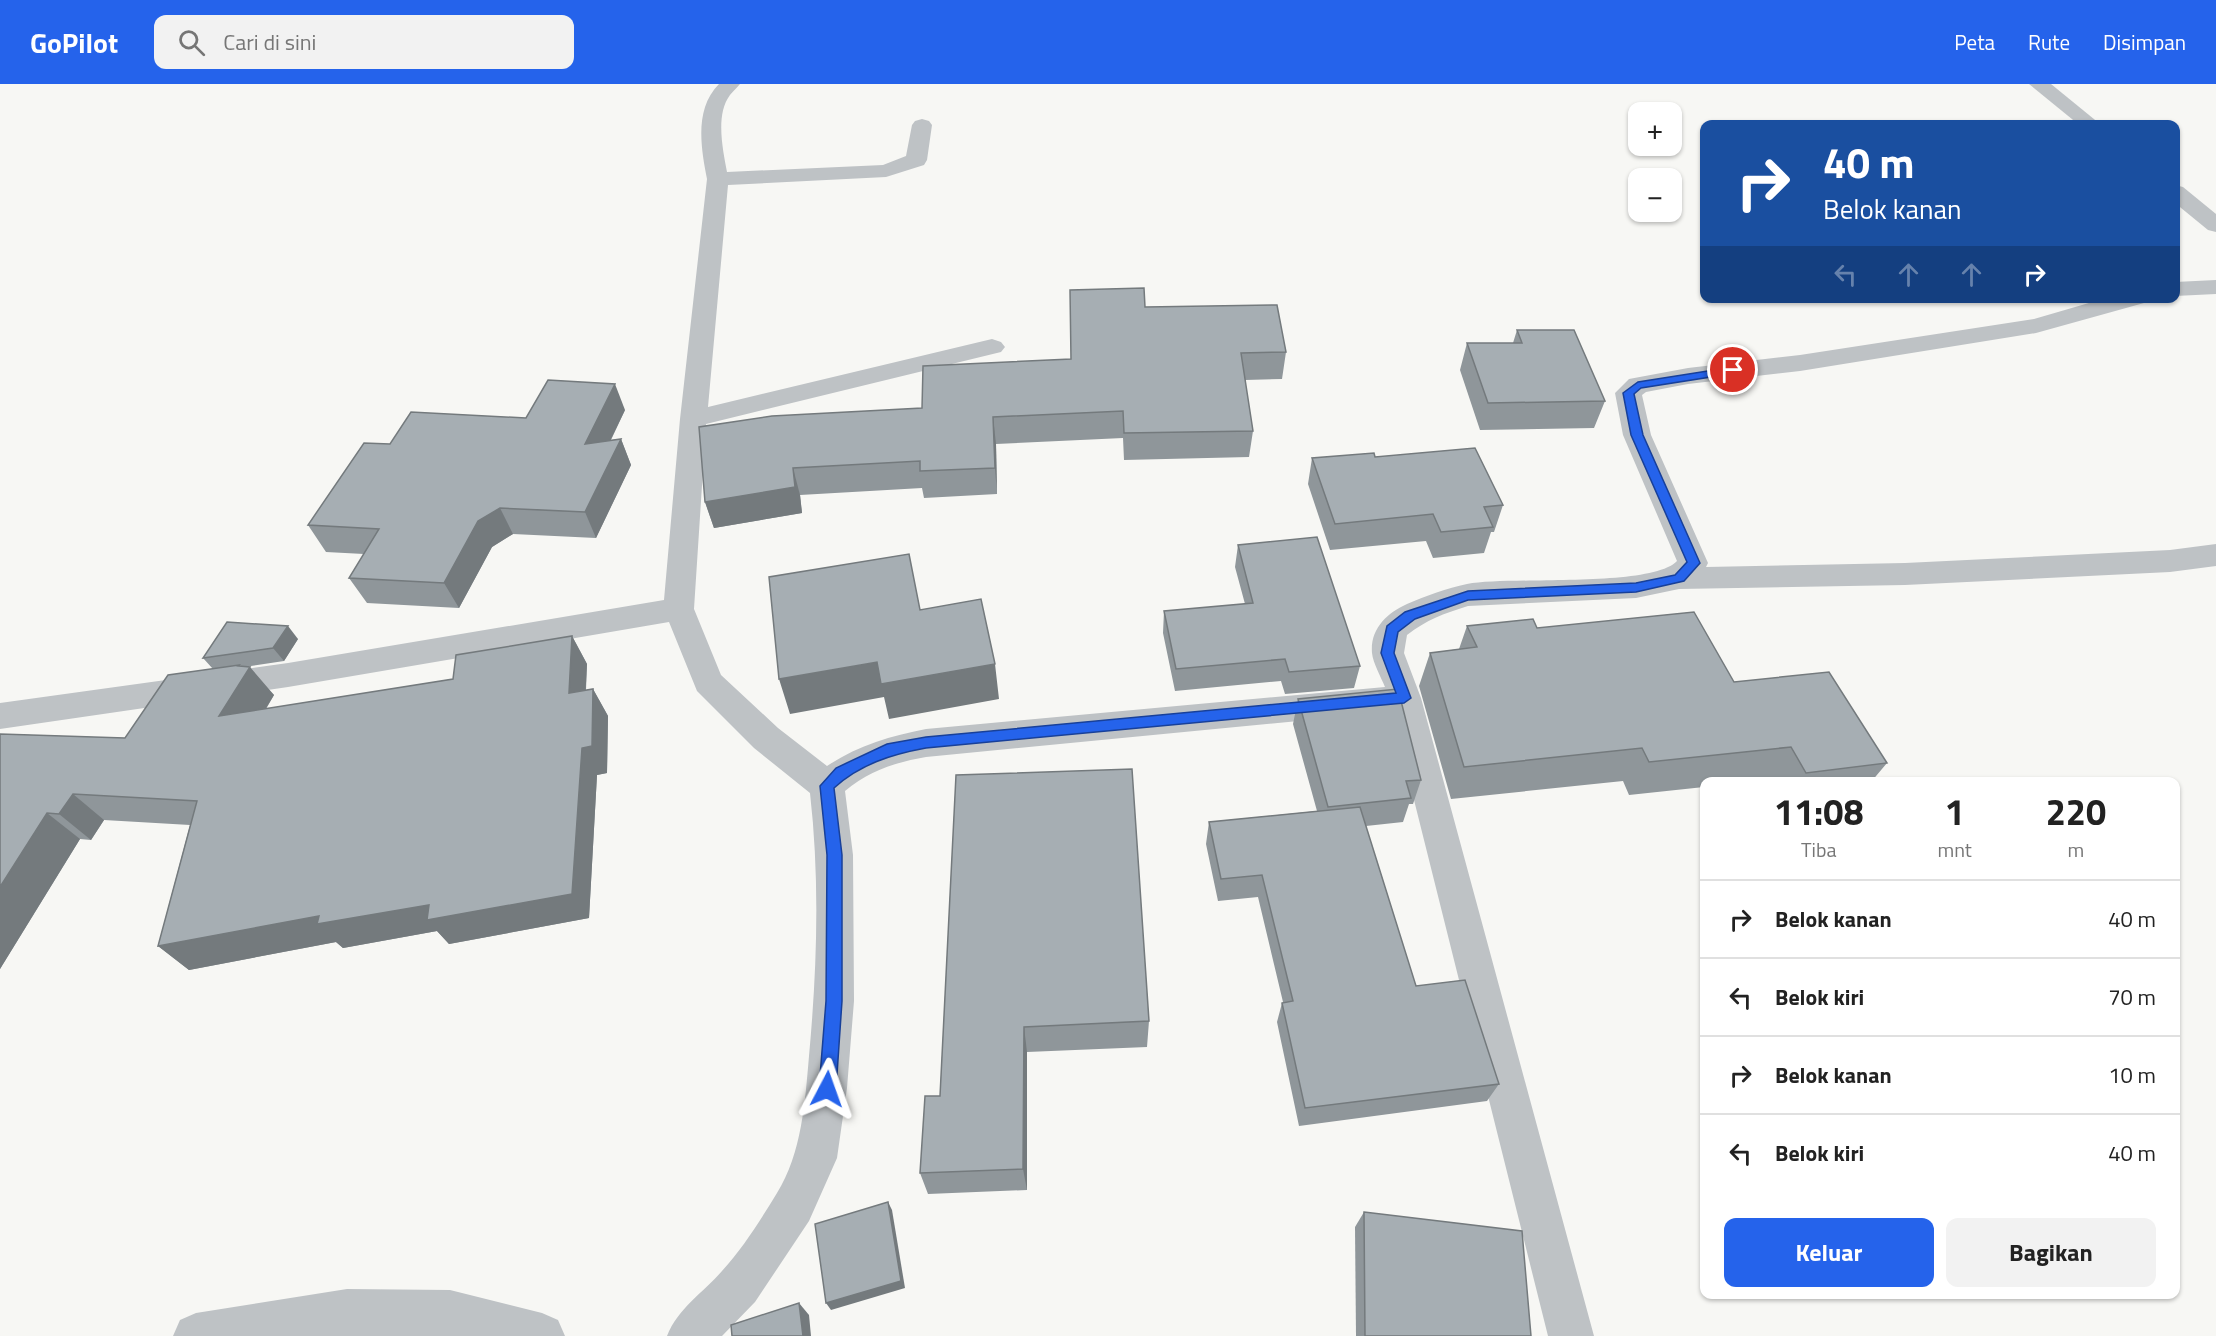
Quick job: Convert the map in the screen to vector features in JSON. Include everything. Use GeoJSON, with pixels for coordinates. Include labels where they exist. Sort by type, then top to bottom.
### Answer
{"type":"FeatureCollection","features":[{"type":"Feature","properties":{"kind":"street"},"geometry":{"type":"LineString","coordinates":[[690,1336],[739,1286],[794,1206],[816,1158],[827,1089],[834,1001],[835,855],[827,786],[766,738],[708,682],[680,609],[693,419],[718,179],[712,152],[714,113],[722,90],[730,84]]}},
{"type":"Feature","properties":{"kind":"street"},"geometry":{"type":"LineString","coordinates":[[2039,84],[2085,120]]}},
{"type":"Feature","properties":{"kind":"street"},"geometry":{"type":"LineString","coordinates":[[718,179],[886,171],[916,160],[922,124]]}},
{"type":"Feature","properties":{"kind":"street"},"geometry":{"type":"LineString","coordinates":[[2180,196],[2216,225]]}},
{"type":"Feature","properties":{"kind":"street"},"geometry":{"type":"LineString","coordinates":[[2180,289],[2216,287]]}},
{"type":"Feature","properties":{"kind":"street"},"geometry":{"type":"LineString","coordinates":[[1679,578],[1693,563],[1637,435],[1628,393],[1638,385],[1688,376],[1800,363],[2036,326],[2117,303]]}},
{"type":"Feature","properties":{"kind":"street"},"geometry":{"type":"LineString","coordinates":[[693,419],[992,347]]}},
{"type":"Feature","properties":{"kind":"street"},"geometry":{"type":"LineString","coordinates":[[1571,1336],[1404,698],[1388,653],[1392,630],[1410,616],[1468,596],[1636,587],[1679,578],[1905,574],[2170,561],[2216,555]]}},
{"type":"Feature","properties":{"kind":"street"},"geometry":{"type":"LineString","coordinates":[[0,716],[288,675],[680,609]]}},
{"type":"Feature","properties":{"kind":"street"},"geometry":{"type":"LineString","coordinates":[[827,786],[841,772],[875,754],[892,748],[1404,698]]}},
{"type":"Feature","properties":{"kind":"street"},"geometry":{"type":"LineString","coordinates":[[196,1336],[347,1312],[450,1313],[542,1336]]}},
{"type":"Feature","properties":{"kind":"building"},"geometry":{"type":"Polygon","coordinates":[[[1144,288],[1145,307],[1277,305],[1286,352],[1241,353],[1253,431],[1124,433],[1123,411],[993,417],[995,468],[920,471],[920,461],[793,468],[795,487],[705,502],[699,427],[772,416],[922,408],[923,366],[1071,359],[1070,290],[1144,288]]]}},
{"type":"Feature","properties":{"kind":"building"},"geometry":{"type":"Polygon","coordinates":[[[1517,330],[1574,330],[1605,401],[1488,403],[1467,343],[1522,343],[1517,330]]]}},
{"type":"Feature","properties":{"kind":"building"},"geometry":{"type":"Polygon","coordinates":[[[548,380],[615,384],[585,444],[621,439],[585,512],[500,508],[478,521],[444,583],[349,578],[379,529],[308,525],[364,443],[390,444],[411,412],[526,418],[548,380]]]}},
{"type":"Feature","properties":{"kind":"building"},"geometry":{"type":"Polygon","coordinates":[[[1475,448],[1503,505],[1484,507],[1493,527],[1441,532],[1433,514],[1335,524],[1312,458],[1374,453],[1375,457],[1475,448]]]}},
{"type":"Feature","properties":{"kind":"building"},"geometry":{"type":"Polygon","coordinates":[[[1317,537],[1360,666],[1289,672],[1285,659],[1176,669],[1164,611],[1253,603],[1238,545],[1317,537]]]}},
{"type":"Feature","properties":{"kind":"building"},"geometry":{"type":"Polygon","coordinates":[[[909,554],[920,610],[981,599],[995,664],[881,684],[877,662],[779,679],[769,577],[909,554]]]}},
{"type":"Feature","properties":{"kind":"building"},"geometry":{"type":"Polygon","coordinates":[[[1694,612],[1734,682],[1829,672],[1887,763],[1806,773],[1791,747],[1649,762],[1642,748],[1464,767],[1430,653],[1477,647],[1467,626],[1533,619],[1537,628],[1694,612]]]}},
{"type":"Feature","properties":{"kind":"building"},"geometry":{"type":"Polygon","coordinates":[[[227,622],[288,626],[273,648],[203,658],[227,622]]]}},
{"type":"Feature","properties":{"kind":"building"},"geometry":{"type":"Polygon","coordinates":[[[572,636],[569,693],[593,689],[592,746],[582,748],[572,894],[427,920],[429,905],[317,924],[319,916],[158,946],[197,801],[73,794],[59,814],[47,813],[0,887],[0,734],[125,738],[168,675],[239,665],[250,667],[219,716],[453,679],[456,655],[572,636]]]}},
{"type":"Feature","properties":{"kind":"building"},"geometry":{"type":"Polygon","coordinates":[[[1398,689],[1421,780],[1406,781],[1411,798],[1328,807],[1298,699],[1398,689]]]}},
{"type":"Feature","properties":{"kind":"building"},"geometry":{"type":"Polygon","coordinates":[[[1132,769],[1149,1021],[1024,1027],[1023,1169],[920,1173],[925,1096],[940,1096],[956,775],[1132,769]]]}},
{"type":"Feature","properties":{"kind":"building"},"geometry":{"type":"Polygon","coordinates":[[[1360,807],[1416,986],[1465,980],[1499,1084],[1305,1108],[1282,1003],[1293,1001],[1262,875],[1221,879],[1209,822],[1360,807]]]}},
{"type":"Feature","properties":{"kind":"building"},"geometry":{"type":"Polygon","coordinates":[[[888,1202],[901,1281],[826,1303],[815,1224],[888,1202]]]}},
{"type":"Feature","properties":{"kind":"building"},"geometry":{"type":"Polygon","coordinates":[[[1364,1212],[1522,1231],[1531,1336],[1365,1336],[1364,1212]]]}},
{"type":"Feature","properties":{"kind":"building"},"geometry":{"type":"Polygon","coordinates":[[[799,1303],[803,1336],[732,1336],[731,1325],[799,1303]]]}},
{"type":"Feature","properties":{"kind":"route"},"geometry":{"type":"LineString","coordinates":[[827,1089],[834,1001],[835,855],[827,786],[841,772],[875,754],[892,748],[926,743],[1404,698],[1388,653],[1392,630],[1410,616],[1468,596],[1636,587],[1679,578],[1693,563],[1637,435],[1628,393],[1638,385],[1733,370]]}}]}
